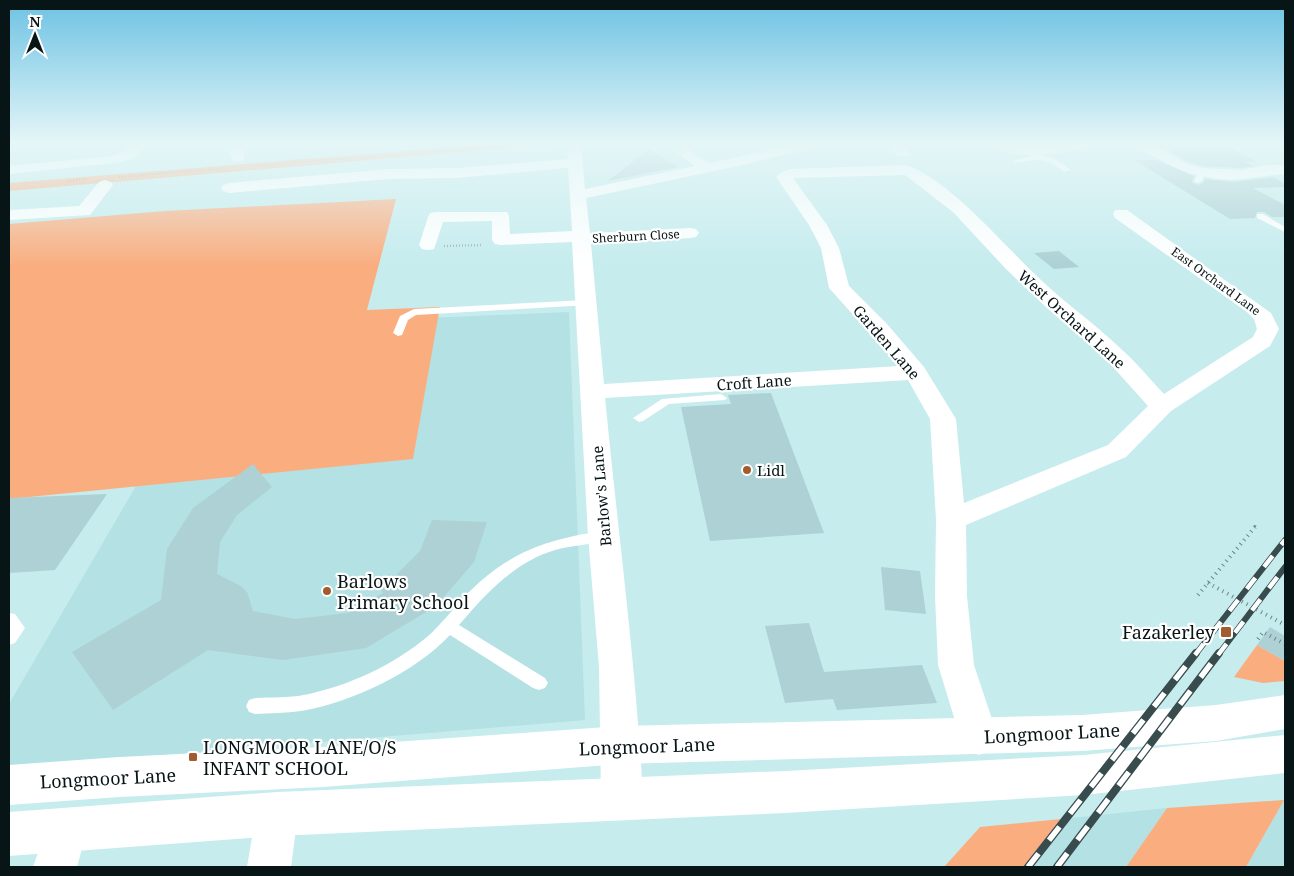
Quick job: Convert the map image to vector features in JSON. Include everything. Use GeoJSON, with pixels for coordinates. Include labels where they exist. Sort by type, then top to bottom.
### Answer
{"type":"FeatureCollection","features":[{"type":"Feature","properties":{"kind":"main road","name":"Longmoor Lane"},"geometry":{"type":"LineString","coordinates":[[9,785],[118,777],[333,766],[621,745],[1082,733],[1216,723],[1285,712]]}},
{"type":"Feature","properties":{"kind":"main road"},"geometry":{"type":"LineString","coordinates":[[9,834],[60,848],[277,814],[784,792],[1083,775],[1285,754]]}},
{"type":"Feature","properties":{"kind":"street"},"geometry":{"type":"LineString","coordinates":[[9,215],[84,211],[104,183]]}},
{"type":"Feature","properties":{"kind":"street"},"geometry":{"type":"LineString","coordinates":[[229,188],[287,183]]}},
{"type":"Feature","properties":{"kind":"street","name":"Barlow's Lane"},"geometry":{"type":"LineString","coordinates":[[578,183],[603,536],[608,571],[621,745],[622,798]]}},
{"type":"Feature","properties":{"kind":"street"},"geometry":{"type":"LineString","coordinates":[[579,195],[637,183]]}},
{"type":"Feature","properties":{"kind":"street","name":"Garden Lane"},"geometry":{"type":"LineString","coordinates":[[788,183],[818,225],[830,248],[839,288],[879,329],[916,372],[943,419],[951,520],[951,596],[956,665],[979,737]]}},
{"type":"Feature","properties":{"kind":"street","name":"West Orchard Lane"},"geometry":{"type":"LineString","coordinates":[[931,183],[959,208],[1013,265],[1054,304],[1111,351],[1162,406]]}},
{"type":"Feature","properties":{"kind":"street","name":"East Orchard Lane"},"geometry":{"type":"LineString","coordinates":[[1121,214],[1254,308],[1264,317],[1268,329],[1262,341],[1162,406]]}},
{"type":"Feature","properties":{"kind":"street"},"geometry":{"type":"LineString","coordinates":[[428,245],[436,217],[501,216],[501,240]]}},
{"type":"Feature","properties":{"kind":"street","name":"Sherburn Close"},"geometry":{"type":"LineString","coordinates":[[501,240],[690,233]]}},
{"type":"Feature","properties":{"kind":"street","name":"Croft Lane"},"geometry":{"type":"LineString","coordinates":[[592,392],[916,372]]}},
{"type":"Feature","properties":{"kind":"street"},"geometry":{"type":"LineString","coordinates":[[951,520],[1117,451],[1162,406]]}},
{"type":"Feature","properties":{"kind":"street"},"geometry":{"type":"LineString","coordinates":[[269,867],[277,814]]}},
{"type":"Feature","properties":{"kind":"lane"},"geometry":{"type":"LineString","coordinates":[[1260,216],[1285,230]]}},
{"type":"Feature","properties":{"kind":"lane"},"geometry":{"type":"LineString","coordinates":[[398,333],[404,318],[414,312],[586,302]]}},
{"type":"Feature","properties":{"kind":"lane"},"geometry":{"type":"LineString","coordinates":[[639,418],[666,402],[721,398]]}},
{"type":"Feature","properties":{"kind":"lane"},"geometry":{"type":"LineString","coordinates":[[255,706],[302,703],[347,690],[381,677],[435,640],[491,579],[527,555],[560,542],[603,536]]}},
{"type":"Feature","properties":{"kind":"lane"},"geometry":{"type":"LineString","coordinates":[[9,619],[17,628],[9,638]]}},
{"type":"Feature","properties":{"kind":"lane"},"geometry":{"type":"LineString","coordinates":[[448,626],[539,683]]}},
{"type":"Feature","properties":{"kind":"path"},"geometry":{"type":"LineString","coordinates":[[428,245],[426,247],[500,244],[501,240]]}},
{"type":"Feature","properties":{"kind":"path"},"geometry":{"type":"LineString","coordinates":[[1198,595],[1255,527],[1258,529]]}},
{"type":"Feature","properties":{"kind":"path"},"geometry":{"type":"LineString","coordinates":[[1208,584],[1285,625]]}},
{"type":"Feature","properties":{"kind":"path"},"geometry":{"type":"LineString","coordinates":[[1258,639],[1263,632],[1285,644]]}},
{"type":"Feature","properties":{"kind":"shaded area"},"geometry":{"type":"Polygon","coordinates":[[[10,183],[104,183],[9,191],[10,183]]]}},
{"type":"Feature","properties":{"kind":"shaded area"},"geometry":{"type":"Polygon","coordinates":[[[396,199],[367,310],[440,307],[413,459],[9,499],[9,224],[165,211],[396,199]]]}},
{"type":"Feature","properties":{"kind":"shaded area","name":"Barlows Primary School"},"geometry":{"type":"Polygon","coordinates":[[[569,312],[585,720],[9,768],[9,704],[140,479],[426,318],[569,312]]]}},
{"type":"Feature","properties":{"kind":"shaded area"},"geometry":{"type":"Polygon","coordinates":[[[1257,645],[1285,661],[1285,681],[1263,683],[1234,677],[1257,645]]]}},
{"type":"Feature","properties":{"kind":"shaded area"},"geometry":{"type":"Polygon","coordinates":[[[1284,800],[1285,867],[1246,867],[1284,800]]]}},
{"type":"Feature","properties":{"kind":"shaded area"},"geometry":{"type":"Polygon","coordinates":[[[1284,800],[1246,867],[1126,867],[1167,808],[1284,800]]]}},
{"type":"Feature","properties":{"kind":"shaded area"},"geometry":{"type":"Polygon","coordinates":[[[1167,808],[1126,867],[1023,867],[1061,819],[1167,808]]]}},
{"type":"Feature","properties":{"kind":"shaded area"},"geometry":{"type":"Polygon","coordinates":[[[1061,819],[1023,867],[944,867],[980,827],[1061,819]]]}},
{"type":"Feature","properties":{"kind":"building"},"geometry":{"type":"Polygon","coordinates":[[[1171,183],[1193,183],[1197,185],[1203,183],[1285,184],[1285,187],[1253,188],[1285,205],[1285,217],[1272,217],[1264,212],[1257,212],[1255,218],[1230,219],[1171,183]]]}},
{"type":"Feature","properties":{"kind":"building"},"geometry":{"type":"Polygon","coordinates":[[[1059,251],[1079,267],[1054,269],[1034,253],[1059,251]]]}},
{"type":"Feature","properties":{"kind":"building","name":"Lidl"},"geometry":{"type":"Polygon","coordinates":[[[771,393],[824,533],[710,541],[681,407],[731,404],[728,395],[771,393]]]}},
{"type":"Feature","properties":{"kind":"building"},"geometry":{"type":"Polygon","coordinates":[[[253,464],[272,487],[237,515],[220,542],[217,574],[241,586],[247,592],[253,611],[295,619],[348,613],[383,593],[378,585],[396,575],[420,551],[432,520],[487,522],[474,562],[436,606],[366,648],[283,660],[208,650],[113,710],[72,652],[161,600],[167,549],[193,508],[253,464]]]}},
{"type":"Feature","properties":{"kind":"building"},"geometry":{"type":"Polygon","coordinates":[[[107,494],[55,570],[9,573],[9,498],[107,494]]]}},
{"type":"Feature","properties":{"kind":"building"},"geometry":{"type":"Polygon","coordinates":[[[881,567],[920,571],[926,614],[885,610],[881,567]]]}},
{"type":"Feature","properties":{"kind":"building"},"geometry":{"type":"Polygon","coordinates":[[[809,623],[824,672],[922,665],[937,703],[837,710],[833,699],[785,703],[765,626],[809,623]]]}},
{"type":"Feature","properties":{"kind":"building"},"geometry":{"type":"Polygon","coordinates":[[[1270,627],[1285,636],[1285,661],[1257,645],[1270,627]]]}},
{"type":"Feature","properties":{"kind":"railway"},"geometry":{"type":"LineString","coordinates":[[1195,655],[1285,540]]}},
{"type":"Feature","properties":{"kind":"railway"},"geometry":{"type":"LineString","coordinates":[[1218,655],[1285,567]]}},
{"type":"Feature","properties":{"kind":"railway"},"geometry":{"type":"LineString","coordinates":[[1028,867],[1196,653]]}},
{"type":"Feature","properties":{"kind":"railway"},"geometry":{"type":"LineString","coordinates":[[1057,867],[1219,653]]}},
{"type":"Feature","properties":{"kind":"place","name":"Lidl"},"geometry":{"type":"Point","coordinates":[747,470]}},
{"type":"Feature","properties":{"kind":"place","name":"Barlows Primary School"},"geometry":{"type":"Point","coordinates":[327,591]}},
{"type":"Feature","properties":{"kind":"place","name":"Fazakerley"},"geometry":{"type":"Point","coordinates":[1226,632]}},
{"type":"Feature","properties":{"kind":"place","name":"LONGMOOR LANE/O/S INFANT SCHOOL"},"geometry":{"type":"Point","coordinates":[193,757]}}]}
